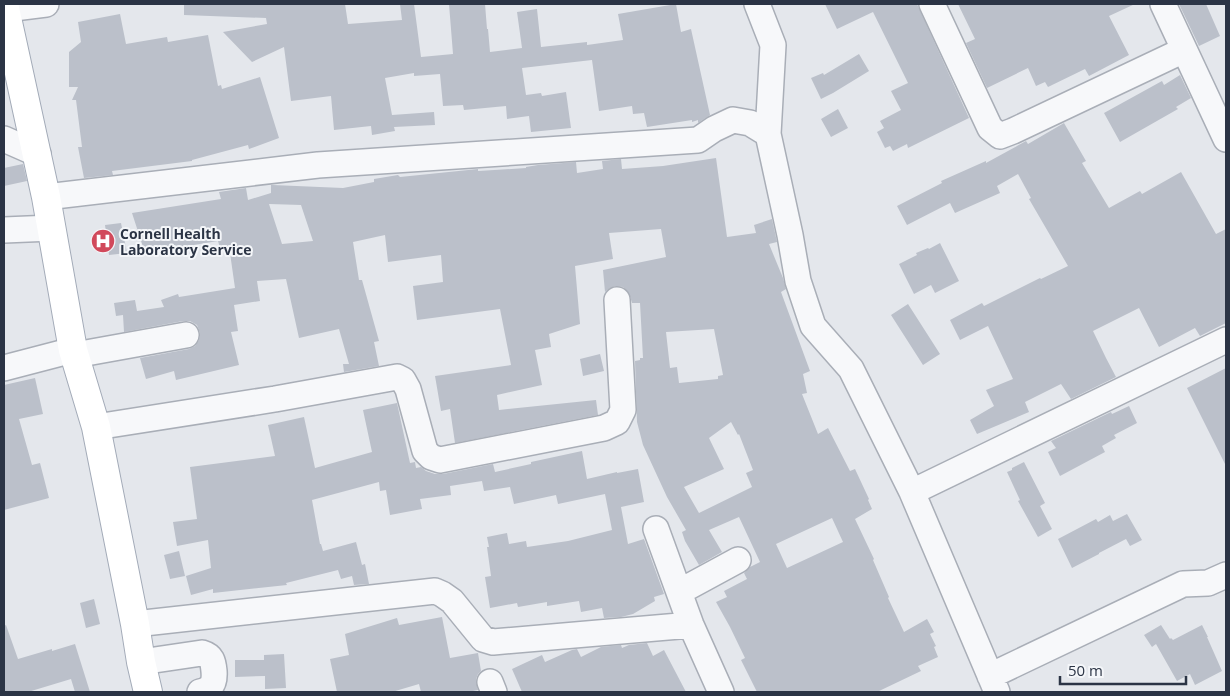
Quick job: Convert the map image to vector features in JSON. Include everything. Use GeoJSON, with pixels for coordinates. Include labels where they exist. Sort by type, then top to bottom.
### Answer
{"type":"FeatureCollection","features":[{"type":"Feature","properties":{"kind":"main road"},"geometry":{"type":"LineString","coordinates":[[5,6],[9,47],[38,154],[74,352],[96,427],[148,692]]}},
{"type":"Feature","properties":{"kind":"street"},"geometry":{"type":"LineString","coordinates":[[5,6],[46,4]]}},
{"type":"Feature","properties":{"kind":"street"},"geometry":{"type":"LineString","coordinates":[[757,4],[773,45],[768,134],[798,281],[813,326],[851,369],[912,492],[994,684],[1183,584],[1208,583],[1226,575]]}},
{"type":"Feature","properties":{"kind":"street"},"geometry":{"type":"LineString","coordinates":[[932,4],[990,128],[1000,136],[1184,50]]}},
{"type":"Feature","properties":{"kind":"street"},"geometry":{"type":"LineString","coordinates":[[1163,4],[1226,139]]}},
{"type":"Feature","properties":{"kind":"street"},"geometry":{"type":"LineString","coordinates":[[46,197],[318,165],[698,140],[714,129],[733,120],[750,123],[768,134]]}},
{"type":"Feature","properties":{"kind":"street"},"geometry":{"type":"LineString","coordinates":[[4,139],[38,154]]}},
{"type":"Feature","properties":{"kind":"street"},"geometry":{"type":"LineString","coordinates":[[4,230],[52,228]]}},
{"type":"Feature","properties":{"kind":"street"},"geometry":{"type":"LineString","coordinates":[[96,427],[397,378],[403,380],[408,390],[425,451],[431,458],[440,460],[604,428],[617,422],[623,410],[617,300]]}},
{"type":"Feature","properties":{"kind":"street"},"geometry":{"type":"LineString","coordinates":[[4,368],[74,352],[186,335]]}},
{"type":"Feature","properties":{"kind":"street"},"geometry":{"type":"LineString","coordinates":[[912,492],[1226,340]]}},
{"type":"Feature","properties":{"kind":"street"},"geometry":{"type":"LineString","coordinates":[[656,530],[691,625],[721,692]]}},
{"type":"Feature","properties":{"kind":"street"},"geometry":{"type":"LineString","coordinates":[[679,592],[738,560]]}},
{"type":"Feature","properties":{"kind":"street"},"geometry":{"type":"LineString","coordinates":[[135,624],[435,591],[452,601],[483,639],[493,642],[691,625]]}},
{"type":"Feature","properties":{"kind":"street"},"geometry":{"type":"LineString","coordinates":[[141,662],[202,652],[208,655],[213,660],[215,679],[212,686],[200,692]]}},
{"type":"Feature","properties":{"kind":"building"},"geometry":{"type":"Polygon","coordinates":[[[184,4],[345,4],[348,24],[402,20],[400,4],[414,4],[421,57],[453,54],[449,4],[485,4],[490,52],[522,48],[517,12],[537,9],[541,47],[587,42],[587,45],[623,40],[618,14],[676,4],[681,32],[691,29],[710,115],[698,123],[698,120],[692,122],[692,120],[647,127],[644,113],[633,114],[632,106],[599,111],[592,60],[522,68],[526,95],[541,93],[542,96],[566,92],[571,128],[531,132],[529,116],[507,119],[506,106],[464,110],[463,105],[443,106],[440,74],[414,76],[414,73],[385,78],[392,115],[434,112],[435,125],[394,127],[395,131],[372,135],[371,126],[334,130],[331,96],[291,101],[284,47],[252,62],[223,32],[267,24],[266,18],[184,15],[184,4]]]}},
{"type":"Feature","properties":{"kind":"building"},"geometry":{"type":"Polygon","coordinates":[[[825,4],[917,4],[969,118],[908,148],[907,144],[893,151],[890,146],[885,148],[877,132],[884,128],[880,121],[901,110],[891,91],[908,83],[873,12],[837,29],[825,4]]]}},
{"type":"Feature","properties":{"kind":"building"},"geometry":{"type":"Polygon","coordinates":[[[958,4],[1135,4],[1109,16],[1129,55],[1089,76],[1085,69],[1048,87],[1045,82],[1036,86],[1028,68],[987,88],[966,43],[975,39],[958,4]]]}},
{"type":"Feature","properties":{"kind":"building"},"geometry":{"type":"Polygon","coordinates":[[[1179,4],[1206,4],[1220,36],[1199,46],[1179,4]]]}},
{"type":"Feature","properties":{"kind":"building"},"geometry":{"type":"Polygon","coordinates":[[[120,14],[126,44],[167,37],[168,42],[208,35],[218,86],[221,85],[222,89],[260,77],[279,138],[249,149],[248,145],[192,161],[112,171],[113,175],[84,178],[78,147],[82,147],[76,100],[72,100],[78,87],[69,87],[69,52],[81,42],[78,22],[120,14]]]}},
{"type":"Feature","properties":{"kind":"building"},"geometry":{"type":"Polygon","coordinates":[[[859,54],[869,71],[821,99],[811,78],[823,73],[824,75],[859,54]]]}},
{"type":"Feature","properties":{"kind":"building"},"geometry":{"type":"Polygon","coordinates":[[[1180,75],[1191,98],[1176,107],[1178,109],[1120,142],[1104,113],[1162,81],[1164,85],[1180,75]]]}},
{"type":"Feature","properties":{"kind":"building"},"geometry":{"type":"Polygon","coordinates":[[[838,109],[848,128],[831,137],[821,119],[838,109]]]}},
{"type":"Feature","properties":{"kind":"building"},"geometry":{"type":"Polygon","coordinates":[[[1064,123],[1086,161],[1082,163],[1109,208],[1140,191],[1142,194],[1181,172],[1216,234],[1226,229],[1226,323],[1200,336],[1195,328],[1159,347],[1139,308],[1093,331],[1116,377],[1071,399],[1061,384],[1025,402],[1029,412],[977,434],[970,420],[994,406],[986,390],[1013,379],[988,326],[960,340],[950,320],[982,303],[984,306],[1068,266],[1029,199],[1031,198],[1018,174],[997,186],[1000,193],[955,213],[950,203],[907,225],[897,206],[942,183],[941,181],[986,161],[986,163],[1026,141],[1028,144],[1064,123]]]}},
{"type":"Feature","properties":{"kind":"building"},"geometry":{"type":"Polygon","coordinates":[[[716,158],[727,237],[756,233],[754,225],[772,219],[777,242],[769,244],[786,289],[781,292],[810,371],[803,374],[807,393],[802,394],[818,434],[828,428],[850,471],[855,469],[869,499],[872,509],[855,519],[874,559],[888,598],[904,632],[927,619],[934,632],[930,634],[936,646],[934,647],[938,657],[918,666],[921,671],[877,692],[757,692],[741,660],[745,658],[716,602],[727,597],[724,591],[747,579],[744,573],[750,567],[760,562],[739,517],[709,530],[722,552],[699,565],[685,541],[682,532],[686,530],[667,497],[643,445],[637,422],[635,361],[643,358],[640,303],[632,303],[629,293],[623,287],[616,286],[605,292],[603,270],[666,257],[661,229],[609,233],[613,259],[575,266],[580,324],[549,334],[551,347],[535,350],[542,385],[497,395],[499,410],[596,400],[598,415],[455,443],[450,409],[441,411],[435,376],[511,365],[500,309],[417,320],[413,286],[443,282],[441,255],[388,262],[385,235],[353,242],[359,280],[362,280],[379,341],[374,342],[379,366],[344,372],[343,364],[349,364],[339,329],[299,338],[286,279],[257,281],[260,301],[234,305],[238,331],[231,332],[239,365],[176,380],[174,371],[146,379],[140,358],[189,349],[195,346],[199,340],[200,333],[197,325],[190,321],[183,321],[124,332],[123,315],[116,316],[114,303],[135,300],[137,311],[164,307],[161,300],[178,294],[179,297],[235,288],[229,246],[220,248],[218,241],[145,253],[132,213],[221,199],[219,192],[246,188],[248,200],[271,193],[271,185],[343,188],[374,182],[374,179],[398,175],[400,177],[478,169],[478,171],[526,168],[538,165],[576,162],[577,173],[603,169],[602,161],[621,159],[622,169],[663,166],[716,158]],[[269,204],[282,244],[313,241],[301,205],[269,204]],[[714,329],[666,332],[670,368],[677,367],[679,383],[718,379],[718,376],[723,375],[714,329]],[[731,422],[709,438],[724,469],[684,487],[699,513],[752,487],[746,473],[753,470],[739,434],[731,422]],[[832,518],[776,544],[787,568],[843,542],[832,518]]]}},
{"type":"Feature","properties":{"kind":"building"},"geometry":{"type":"Polygon","coordinates":[[[23,164],[27,181],[4,186],[4,168],[23,164]]]}},
{"type":"Feature","properties":{"kind":"building"},"geometry":{"type":"Polygon","coordinates":[[[121,223],[127,253],[109,255],[105,225],[121,223]]]}},
{"type":"Feature","properties":{"kind":"building"},"geometry":{"type":"Polygon","coordinates":[[[940,243],[959,281],[935,293],[931,285],[914,294],[899,264],[917,255],[916,253],[940,243]]]}},
{"type":"Feature","properties":{"kind":"building"},"geometry":{"type":"Polygon","coordinates":[[[908,304],[940,354],[923,365],[891,315],[908,304]]]}},
{"type":"Feature","properties":{"kind":"building"},"geometry":{"type":"Polygon","coordinates":[[[600,354],[604,371],[583,376],[580,359],[600,354]]]}},
{"type":"Feature","properties":{"kind":"building"},"geometry":{"type":"Polygon","coordinates":[[[1226,368],[1226,466],[1187,388],[1226,368]]]}},
{"type":"Feature","properties":{"kind":"building"},"geometry":{"type":"Polygon","coordinates":[[[35,378],[43,414],[19,419],[32,465],[40,463],[49,498],[4,510],[4,385],[35,378]]]}},
{"type":"Feature","properties":{"kind":"building"},"geometry":{"type":"Polygon","coordinates":[[[397,403],[410,463],[415,462],[416,468],[421,467],[435,474],[493,464],[495,472],[582,451],[587,479],[638,469],[644,502],[621,507],[628,544],[644,539],[664,594],[654,597],[655,601],[633,614],[621,617],[604,618],[602,608],[581,612],[579,601],[547,606],[547,602],[518,607],[517,603],[490,608],[485,577],[491,576],[487,537],[507,533],[509,544],[526,541],[527,547],[568,541],[612,530],[605,494],[558,504],[556,495],[514,504],[510,487],[484,491],[482,481],[450,486],[451,495],[420,499],[422,509],[390,515],[386,490],[380,491],[379,482],[312,500],[323,551],[356,542],[362,565],[365,564],[369,584],[354,585],[352,576],[341,579],[338,570],[286,583],[287,585],[213,593],[213,589],[191,595],[186,576],[211,568],[208,540],[177,546],[173,522],[197,519],[190,467],[275,456],[268,425],[304,417],[315,468],[372,452],[363,410],[397,403]]]}},
{"type":"Feature","properties":{"kind":"building"},"geometry":{"type":"Polygon","coordinates":[[[1129,406],[1137,423],[1114,435],[1116,438],[1102,446],[1105,452],[1060,476],[1048,452],[1056,448],[1051,441],[1111,412],[1112,414],[1129,406]]]}},
{"type":"Feature","properties":{"kind":"building"},"geometry":{"type":"Polygon","coordinates":[[[1024,462],[1045,503],[1040,506],[1052,529],[1038,537],[1018,501],[1020,500],[1007,472],[1024,462]]]}},
{"type":"Feature","properties":{"kind":"building"},"geometry":{"type":"Polygon","coordinates":[[[1127,514],[1142,540],[1130,546],[1126,539],[1072,568],[1058,539],[1096,519],[1098,522],[1110,515],[1113,521],[1127,514]]]}},
{"type":"Feature","properties":{"kind":"building"},"geometry":{"type":"Polygon","coordinates":[[[179,551],[185,576],[170,579],[164,555],[179,551]]]}},
{"type":"Feature","properties":{"kind":"building"},"geometry":{"type":"Polygon","coordinates":[[[94,599],[100,624],[86,628],[80,603],[94,599]]]}},
{"type":"Feature","properties":{"kind":"building"},"geometry":{"type":"Polygon","coordinates":[[[442,617],[450,658],[478,653],[481,671],[476,679],[478,690],[468,692],[421,692],[419,684],[392,692],[337,692],[330,659],[349,655],[345,634],[397,618],[399,625],[442,617]]]}},
{"type":"Feature","properties":{"kind":"building"},"geometry":{"type":"Polygon","coordinates":[[[6,625],[18,659],[75,644],[90,692],[75,692],[71,679],[28,692],[4,692],[4,626],[6,625]]]}},
{"type":"Feature","properties":{"kind":"building"},"geometry":{"type":"Polygon","coordinates":[[[1161,625],[1170,639],[1173,640],[1202,625],[1222,671],[1195,685],[1190,674],[1177,681],[1156,644],[1152,647],[1144,635],[1161,625]]]}},
{"type":"Feature","properties":{"kind":"building"},"geometry":{"type":"Polygon","coordinates":[[[647,643],[653,656],[664,650],[686,692],[522,692],[512,669],[542,655],[545,662],[577,649],[581,657],[601,647],[621,645],[622,648],[629,645],[647,643]]]}},
{"type":"Feature","properties":{"kind":"building"},"geometry":{"type":"Polygon","coordinates":[[[284,654],[286,688],[265,689],[265,676],[235,677],[235,660],[264,660],[264,655],[284,654]]]}},
{"type":"Feature","properties":{"kind":"place","name":"Cornell Health Laboratory Service"},"geometry":{"type":"Point","coordinates":[103,241]}}]}
